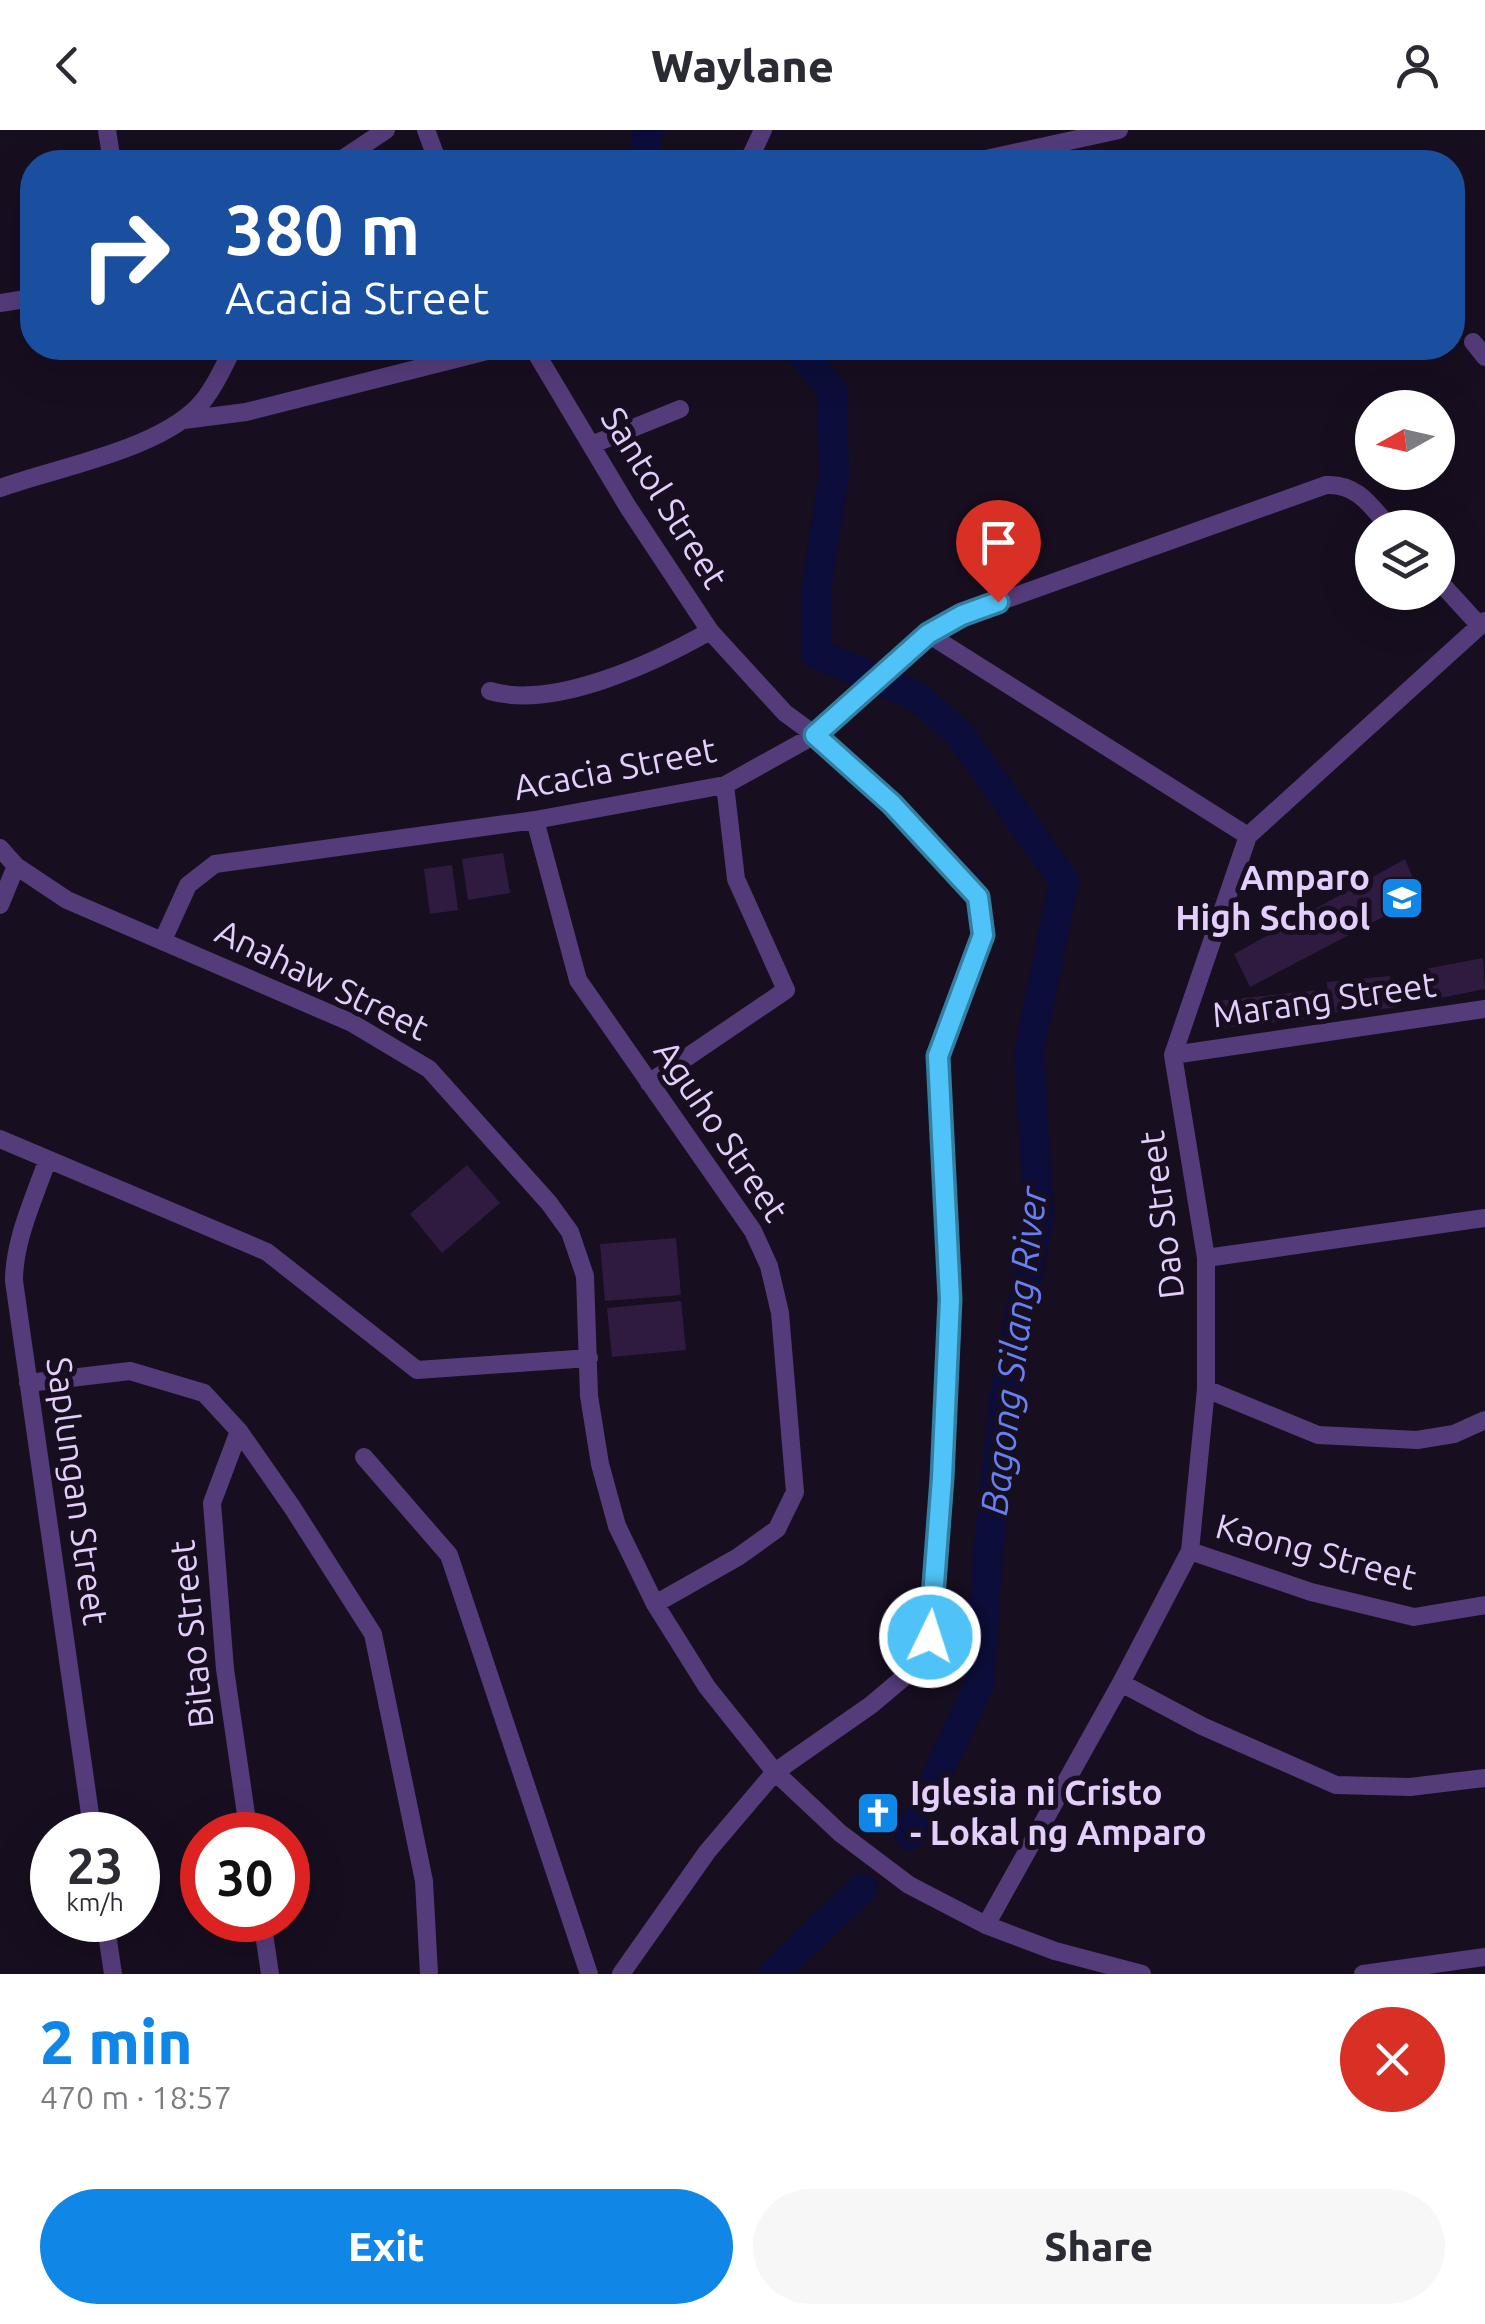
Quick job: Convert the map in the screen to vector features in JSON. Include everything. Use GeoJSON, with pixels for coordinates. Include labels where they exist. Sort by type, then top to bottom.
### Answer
{"type":"FeatureCollection","features":[{"type":"Feature","properties":{"kind":"street"},"geometry":{"type":"LineString","coordinates":[[356,150],[386,130]]}},
{"type":"Feature","properties":{"kind":"street"},"geometry":{"type":"LineString","coordinates":[[1027,150],[1119,130]]}},
{"type":"Feature","properties":{"kind":"street"},"geometry":{"type":"LineString","coordinates":[[0,488],[136,444],[184,420],[203,402],[226,360]]}},
{"type":"Feature","properties":{"kind":"street"},"geometry":{"type":"LineString","coordinates":[[184,420],[246,412],[452,360]]}},
{"type":"Feature","properties":{"kind":"street","name":"Santol Street"},"geometry":{"type":"LineString","coordinates":[[539,360],[710,632],[785,713],[892,804],[978,897],[983,935],[938,1056],[950,1299],[930,1637],[909,1673],[871,1705],[775,1772],[707,1852],[622,1974]]}},
{"type":"Feature","properties":{"kind":"street"},"geometry":{"type":"LineString","coordinates":[[591,445],[680,409]]}},
{"type":"Feature","properties":{"kind":"street","name":"Acacia Street"},"geometry":{"type":"LineString","coordinates":[[163,940],[188,886],[216,864],[535,820],[725,786],[815,735],[928,634],[962,615],[1326,485],[1342,484],[1359,493],[1374,510]]}},
{"type":"Feature","properties":{"kind":"street"},"geometry":{"type":"LineString","coordinates":[[1455,597],[1482,624]]}},
{"type":"Feature","properties":{"kind":"street","name":"Dao Street"},"geometry":{"type":"LineString","coordinates":[[986,1925],[1122,1683],[1190,1551],[1206,1389],[1206,1258],[1173,1055],[1248,836],[1482,624]]}},
{"type":"Feature","properties":{"kind":"street"},"geometry":{"type":"LineString","coordinates":[[490,691],[534,697],[578,687],[671,653],[710,632]]}},
{"type":"Feature","properties":{"kind":"street"},"geometry":{"type":"LineString","coordinates":[[928,634],[1248,836]]}},
{"type":"Feature","properties":{"kind":"street"},"geometry":{"type":"LineString","coordinates":[[649,1082],[786,990],[736,879],[725,786]]}},
{"type":"Feature","properties":{"kind":"street","name":"Aguho Street"},"geometry":{"type":"LineString","coordinates":[[535,820],[578,980],[753,1230],[769,1266],[780,1312],[795,1492],[777,1530],[655,1604]]}},
{"type":"Feature","properties":{"kind":"street","name":"Anahaw Street"},"geometry":{"type":"LineString","coordinates":[[0,848],[16,866],[67,900],[352,1023],[429,1069],[549,1202],[570,1232],[585,1276],[588,1396],[600,1464],[617,1526],[655,1604],[707,1688],[775,1772],[840,1833],[909,1885],[986,1925],[1055,1951],[1142,1974]]}},
{"type":"Feature","properties":{"kind":"street"},"geometry":{"type":"LineString","coordinates":[[0,905],[16,866]]}},
{"type":"Feature","properties":{"kind":"street","name":"Marang Street"},"geometry":{"type":"LineString","coordinates":[[1173,1055],[1485,1010]]}},
{"type":"Feature","properties":{"kind":"street"},"geometry":{"type":"LineString","coordinates":[[0,1139],[267,1252],[417,1370],[588,1358]]}},
{"type":"Feature","properties":{"kind":"street","name":"Saplungan Street"},"geometry":{"type":"LineString","coordinates":[[47,1161],[14,1264],[90,1812]]}},
{"type":"Feature","properties":{"kind":"street"},"geometry":{"type":"LineString","coordinates":[[1206,1258],[1484,1223]]}},
{"type":"Feature","properties":{"kind":"street"},"geometry":{"type":"LineString","coordinates":[[28,1382],[130,1372],[204,1393],[239,1430],[292,1507],[373,1634],[424,1881],[429,1974]]}},
{"type":"Feature","properties":{"kind":"street"},"geometry":{"type":"LineString","coordinates":[[1206,1389],[1318,1435],[1417,1440],[1454,1434],[1485,1420]]}},
{"type":"Feature","properties":{"kind":"street","name":"Bitao Street"},"geometry":{"type":"LineString","coordinates":[[239,1430],[212,1503],[225,1669],[246,1812]]}},
{"type":"Feature","properties":{"kind":"street"},"geometry":{"type":"LineString","coordinates":[[364,1457],[449,1555],[589,1974]]}},
{"type":"Feature","properties":{"kind":"street","name":"Kaong Street"},"geometry":{"type":"LineString","coordinates":[[1190,1551],[1311,1592],[1414,1617],[1485,1605]]}},
{"type":"Feature","properties":{"kind":"street"},"geometry":{"type":"LineString","coordinates":[[1122,1683],[1202,1726],[1336,1785],[1410,1787],[1485,1778]]}},
{"type":"Feature","properties":{"kind":"street"},"geometry":{"type":"LineString","coordinates":[[108,1942],[113,1974]]}},
{"type":"Feature","properties":{"kind":"street"},"geometry":{"type":"LineString","coordinates":[[265,1942],[270,1974]]}},
{"type":"Feature","properties":{"kind":"street"},"geometry":{"type":"LineString","coordinates":[[1363,1974],[1485,1957]]}},
{"type":"Feature","properties":{"kind":"building"},"geometry":{"type":"Polygon","coordinates":[[[503,853],[510,893],[468,900],[462,859],[503,853]]]}},
{"type":"Feature","properties":{"kind":"building"},"geometry":{"type":"Polygon","coordinates":[[[1405,859],[1421,897],[1250,987],[1234,954],[1405,859]]]}},
{"type":"Feature","properties":{"kind":"building"},"geometry":{"type":"Polygon","coordinates":[[[452,865],[458,910],[430,914],[424,869],[452,865]]]}},
{"type":"Feature","properties":{"kind":"building"},"geometry":{"type":"Polygon","coordinates":[[[1483,958],[1485,989],[1430,1000],[1425,969],[1483,958]]]}},
{"type":"Feature","properties":{"kind":"building"},"geometry":{"type":"Polygon","coordinates":[[[1390,976],[1393,1008],[1329,1013],[1327,982],[1390,976]]]}},
{"type":"Feature","properties":{"kind":"building"},"geometry":{"type":"Polygon","coordinates":[[[1320,990],[1324,1017],[1219,1028],[1216,1001],[1320,990]]]}},
{"type":"Feature","properties":{"kind":"building"},"geometry":{"type":"Polygon","coordinates":[[[467,1165],[500,1203],[442,1253],[410,1214],[467,1165]]]}},
{"type":"Feature","properties":{"kind":"building"},"geometry":{"type":"Polygon","coordinates":[[[676,1238],[681,1295],[605,1301],[600,1244],[676,1238]]]}},
{"type":"Feature","properties":{"kind":"building"},"geometry":{"type":"Polygon","coordinates":[[[681,1301],[686,1350],[612,1357],[607,1308],[681,1301]]]}},
{"type":"Feature","properties":{"kind":"waterway","name":"Bagong Silang River"},"geometry":{"type":"LineString","coordinates":[[646,150],[648,130]]}},
{"type":"Feature","properties":{"kind":"waterway","name":"Bagong Silang River"},"geometry":{"type":"LineString","coordinates":[[807,360],[832,390],[834,474],[817,584],[816,653],[866,675]]}},
{"type":"Feature","properties":{"kind":"waterway","name":"Bagong Silang River"},"geometry":{"type":"LineString","coordinates":[[890,685],[918,697],[959,733],[1064,881],[1029,1052],[1039,1215],[1005,1394],[979,1684],[910,1835]]}},
{"type":"Feature","properties":{"kind":"waterway","name":"Bagong Silang River"},"geometry":{"type":"LineString","coordinates":[[773,1974],[863,1888]]}},
{"type":"Feature","properties":{"kind":"place","name":"Amparo High School"},"geometry":{"type":"Point","coordinates":[1402,898]}},
{"type":"Feature","properties":{"kind":"place","name":"Iglesia ni Cristo - Lokal ng Amparo"},"geometry":{"type":"Point","coordinates":[878,1813]}},
{"type":"Feature","properties":{"kind":"route"},"geometry":{"type":"LineString","coordinates":[[930,1637],[950,1299],[938,1056],[983,935],[978,897],[892,804],[815,735],[928,634],[962,615],[998,602]]}}]}
